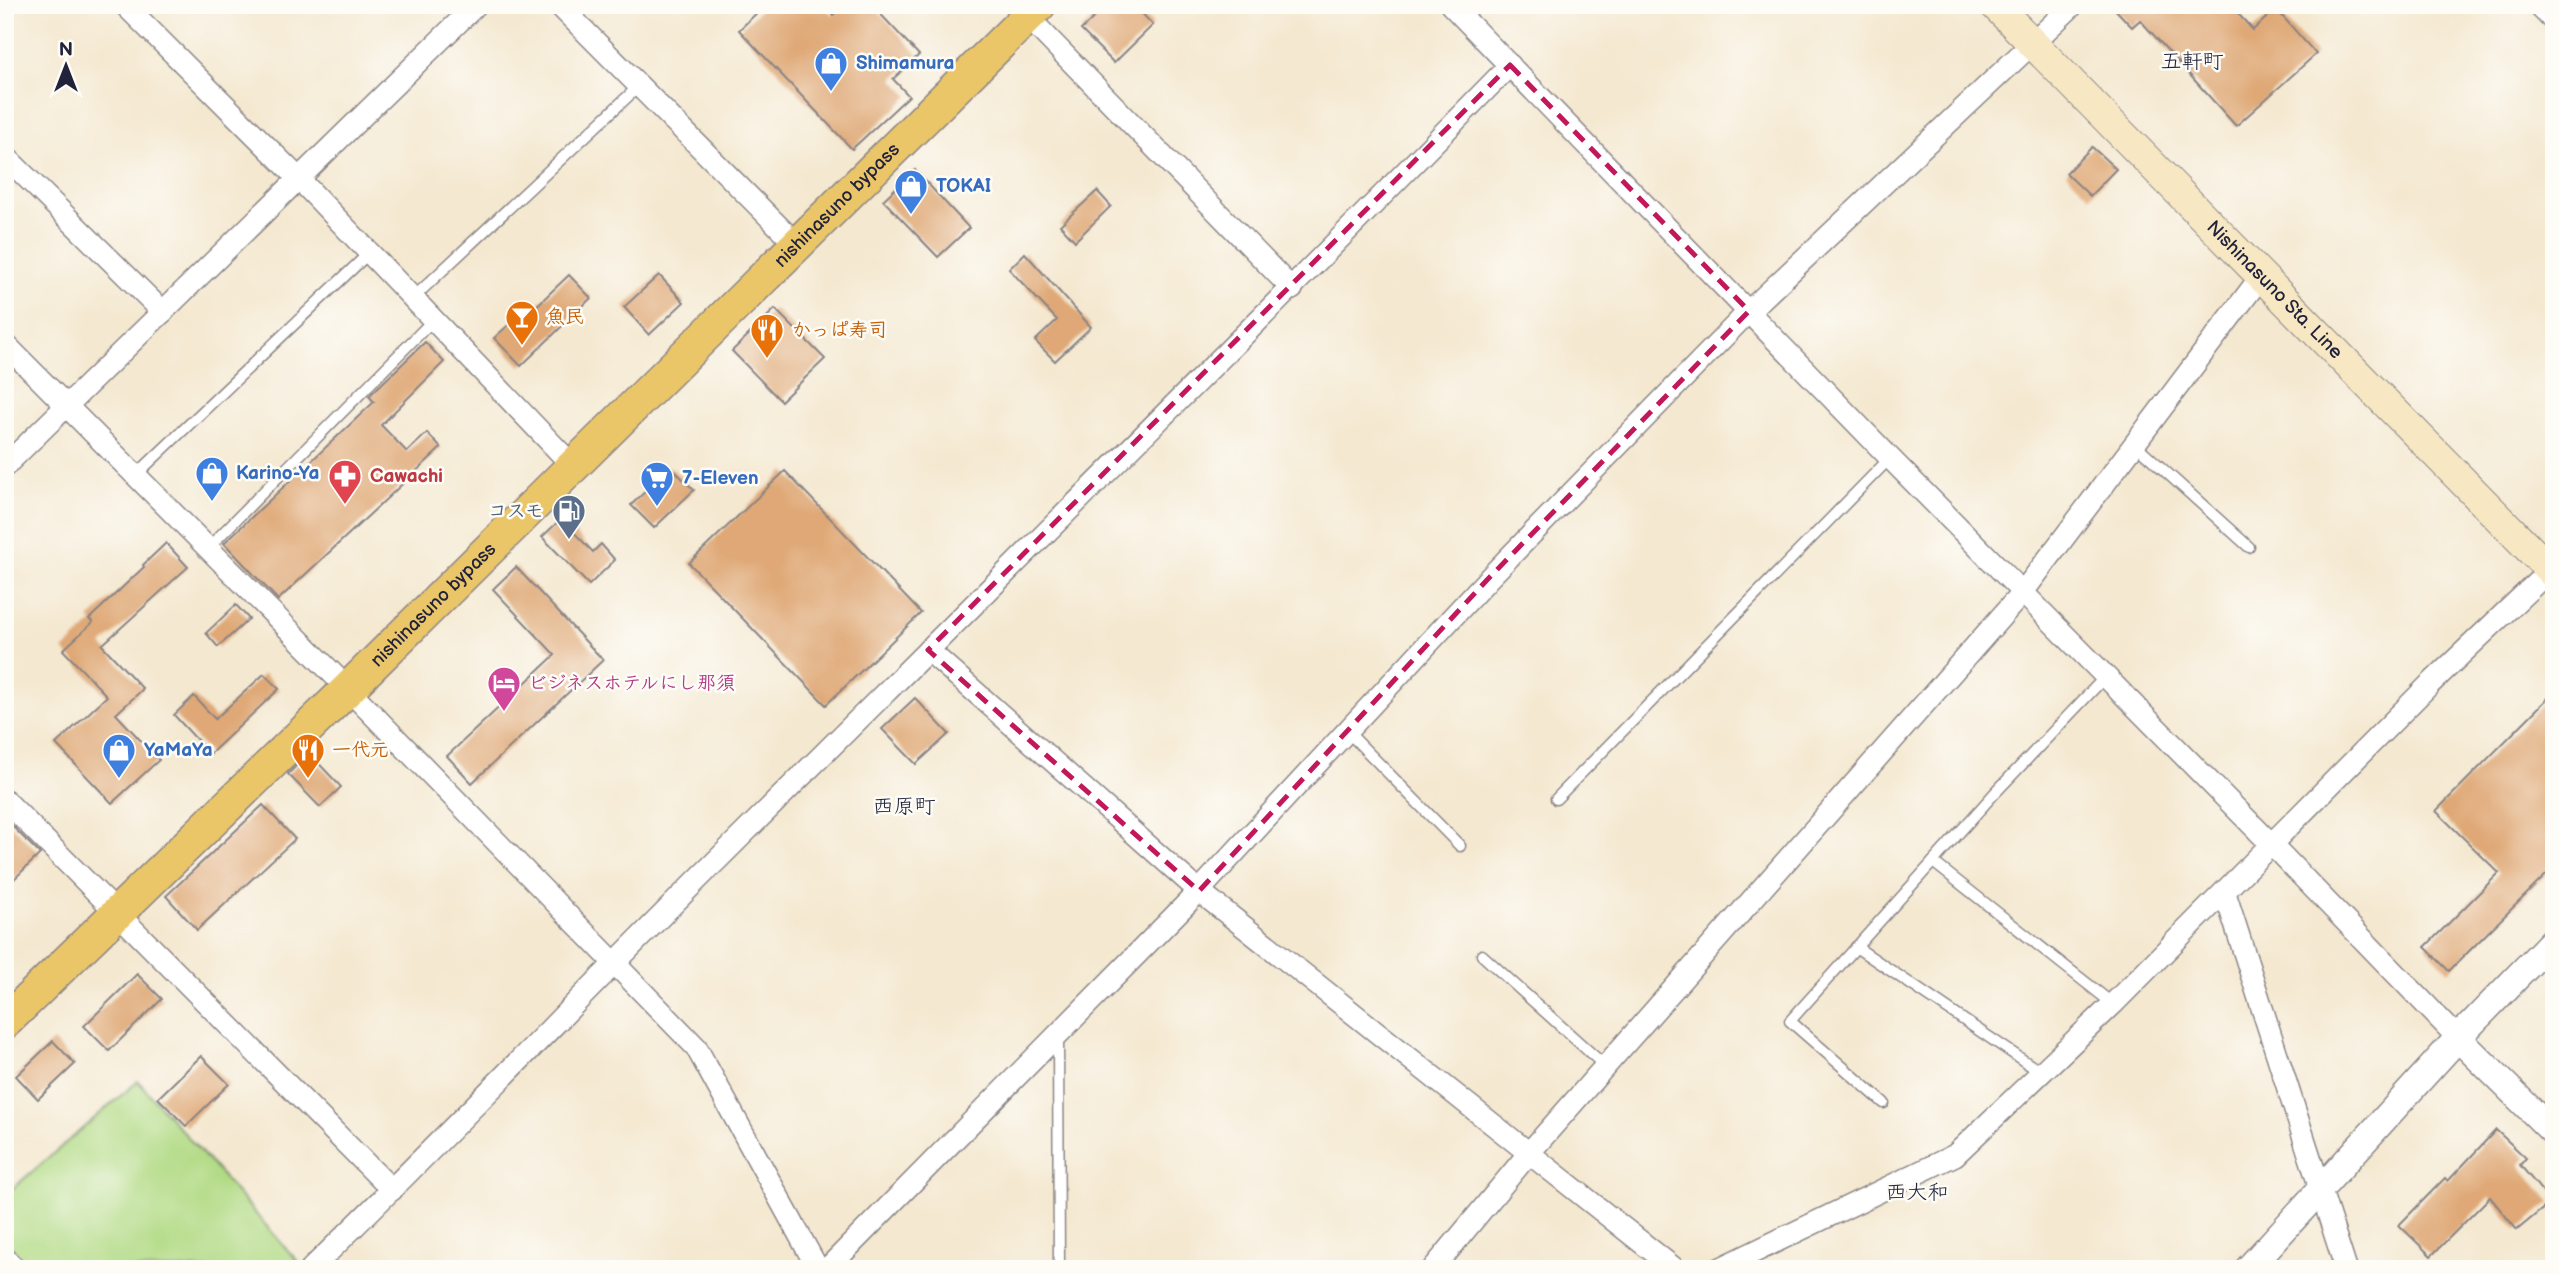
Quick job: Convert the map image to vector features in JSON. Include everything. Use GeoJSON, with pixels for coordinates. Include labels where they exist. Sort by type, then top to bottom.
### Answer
{"type":"FeatureCollection","features":[{"type":"Feature","properties":{"kind":"highway","name":"nishinasuno bypass"},"geometry":{"type":"LineString","coordinates":[[5,1022],[348,689],[797,245],[1028,9]]}},
{"type":"Feature","properties":{"kind":"main road","name":"Nishinasuno Sta. Line"},"geometry":{"type":"LineString","coordinates":[[1994,5],[2552,570]]}},
{"type":"Feature","properties":{"kind":"street"},"geometry":{"type":"LineString","coordinates":[[125,5],[300,180],[573,466]]}},
{"type":"Feature","properties":{"kind":"street"},"geometry":{"type":"LineString","coordinates":[[5,466],[476,5]]}},
{"type":"Feature","properties":{"kind":"street"},"geometry":{"type":"LineString","coordinates":[[559,5],[797,245]]}},
{"type":"Feature","properties":{"kind":"street"},"geometry":{"type":"LineString","coordinates":[[1451,5],[1890,458],[2554,1133]]}},
{"type":"Feature","properties":{"kind":"street"},"geometry":{"type":"LineString","coordinates":[[827,1269],[1199,891],[1487,580],[1749,311],[2073,5]]}},
{"type":"Feature","properties":{"kind":"street"},"geometry":{"type":"LineString","coordinates":[[1028,9],[1292,289]]}},
{"type":"Feature","properties":{"kind":"street"},"geometry":{"type":"LineString","coordinates":[[311,1269],[614,963],[1292,289],[1510,65]]}},
{"type":"Feature","properties":{"kind":"street"},"geometry":{"type":"LineString","coordinates":[[5,156],[163,313]]}},
{"type":"Feature","properties":{"kind":"street"},"geometry":{"type":"LineString","coordinates":[[1433,1269],[1529,1153],[2023,592],[2262,275]]}},
{"type":"Feature","properties":{"kind":"street"},"geometry":{"type":"LineString","coordinates":[[5,344],[348,689],[696,1046],[818,1269]]}},
{"type":"Feature","properties":{"kind":"street"},"geometry":{"type":"LineString","coordinates":[[1719,1269],[1955,1155],[2225,893],[2430,684],[2552,570]]}},
{"type":"Feature","properties":{"kind":"street"},"geometry":{"type":"LineString","coordinates":[[928,650],[1199,891],[1605,1212],[1667,1266]]}},
{"type":"Feature","properties":{"kind":"street"},"geometry":{"type":"LineString","coordinates":[[5,800],[392,1190]]}},
{"type":"Feature","properties":{"kind":"street"},"geometry":{"type":"LineString","coordinates":[[2225,893],[2346,1269]]}},
{"type":"Feature","properties":{"kind":"street"},"geometry":{"type":"LineString","coordinates":[[2248,1269],[2458,1038],[2554,939]]}},
{"type":"Feature","properties":{"kind":"street"},"geometry":{"type":"LineString","coordinates":[[5,1259],[15,1269]]}},
{"type":"Feature","properties":{"kind":"lane"},"geometry":{"type":"LineString","coordinates":[[412,298],[639,86]]}},
{"type":"Feature","properties":{"kind":"lane"},"geometry":{"type":"LineString","coordinates":[[136,475],[369,253]]}},
{"type":"Feature","properties":{"kind":"lane"},"geometry":{"type":"LineString","coordinates":[[208,548],[433,320]]}},
{"type":"Feature","properties":{"kind":"lane"},"geometry":{"type":"LineString","coordinates":[[2135,444],[2249,547]]}},
{"type":"Feature","properties":{"kind":"lane"},"geometry":{"type":"LineString","coordinates":[[1556,799],[1890,458]]}},
{"type":"Feature","properties":{"kind":"lane"},"geometry":{"type":"LineString","coordinates":[[1884,1103],[1790,1021],[2106,676]]}},
{"type":"Feature","properties":{"kind":"lane"},"geometry":{"type":"LineString","coordinates":[[1347,731],[1460,846]]}},
{"type":"Feature","properties":{"kind":"lane"},"geometry":{"type":"LineString","coordinates":[[1933,862],[2113,1004]]}},
{"type":"Feature","properties":{"kind":"lane"},"geometry":{"type":"LineString","coordinates":[[1856,947],[2042,1073]]}},
{"type":"Feature","properties":{"kind":"lane"},"geometry":{"type":"LineString","coordinates":[[1482,955],[1605,1066]]}},
{"type":"Feature","properties":{"kind":"lane"},"geometry":{"type":"LineString","coordinates":[[1058,1034],[1059,1269]]}},
{"type":"Feature","properties":{"kind":"highlighted area"},"geometry":{"type":"Polygon","coordinates":[[[1510,65],[1749,311],[1487,580],[1199,891],[928,650],[1510,65]]]}},
{"type":"Feature","properties":{"kind":"green space"},"geometry":{"type":"Polygon","coordinates":[[[138,1081],[301,1265],[298,1269],[31,1269],[5,1241],[5,1195],[138,1081]]]}},
{"type":"Feature","properties":{"kind":"building"},"geometry":{"type":"Polygon","coordinates":[[[765,5],[823,5],[833,15],[843,5],[872,5],[919,55],[893,79],[909,96],[852,149],[739,30],[765,5]]]}},
{"type":"Feature","properties":{"kind":"building"},"geometry":{"type":"Polygon","coordinates":[[[1107,5],[1134,5],[1153,25],[1114,63],[1081,30],[1107,5]]]}},
{"type":"Feature","properties":{"kind":"building"},"geometry":{"type":"Polygon","coordinates":[[[2111,5],[2230,5],[2253,30],[2276,9],[2316,54],[2236,126],[2140,20],[2132,27],[2111,5]]]}},
{"type":"Feature","properties":{"kind":"building"},"geometry":{"type":"Polygon","coordinates":[[[2092,147],[2116,169],[2090,196],[2066,173],[2092,147]]]}},
{"type":"Feature","properties":{"kind":"building"},"geometry":{"type":"Polygon","coordinates":[[[915,170],[969,228],[938,257],[883,200],[915,170]]]}},
{"type":"Feature","properties":{"kind":"building"},"geometry":{"type":"Polygon","coordinates":[[[1097,191],[1111,206],[1075,241],[1060,225],[1097,191]]]}},
{"type":"Feature","properties":{"kind":"building"},"geometry":{"type":"Polygon","coordinates":[[[1025,253],[1091,327],[1055,361],[1035,341],[1057,320],[1009,269],[1025,253]]]}},
{"type":"Feature","properties":{"kind":"building"},"geometry":{"type":"Polygon","coordinates":[[[569,275],[591,298],[521,366],[494,338],[525,310],[528,314],[569,275]]]}},
{"type":"Feature","properties":{"kind":"building"},"geometry":{"type":"Polygon","coordinates":[[[659,275],[684,302],[649,335],[624,307],[659,275]]]}},
{"type":"Feature","properties":{"kind":"building"},"geometry":{"type":"Polygon","coordinates":[[[775,309],[825,359],[781,401],[732,351],[775,309]]]}},
{"type":"Feature","properties":{"kind":"building"},"geometry":{"type":"Polygon","coordinates":[[[425,342],[444,362],[381,425],[407,452],[427,433],[441,448],[278,600],[224,543],[374,402],[369,396],[425,342]]]}},
{"type":"Feature","properties":{"kind":"building"},"geometry":{"type":"Polygon","coordinates":[[[671,467],[694,490],[654,528],[631,505],[671,467]]]}},
{"type":"Feature","properties":{"kind":"building"},"geometry":{"type":"Polygon","coordinates":[[[785,471],[921,613],[826,705],[689,563],[785,471]]]}},
{"type":"Feature","properties":{"kind":"building"},"geometry":{"type":"Polygon","coordinates":[[[561,519],[593,552],[601,544],[615,560],[589,585],[542,537],[561,519]]]}},
{"type":"Feature","properties":{"kind":"building"},"geometry":{"type":"Polygon","coordinates":[[[166,543],[188,567],[102,645],[143,689],[116,714],[159,760],[112,803],[56,744],[107,696],[63,650],[93,622],[89,619],[166,543]]]}},
{"type":"Feature","properties":{"kind":"building"},"geometry":{"type":"Polygon","coordinates":[[[516,567],[603,660],[472,783],[447,756],[555,655],[493,589],[516,567]]]}},
{"type":"Feature","properties":{"kind":"building"},"geometry":{"type":"Polygon","coordinates":[[[236,605],[249,619],[218,647],[206,633],[236,605]]]}},
{"type":"Feature","properties":{"kind":"building"},"geometry":{"type":"Polygon","coordinates":[[[264,674],[279,689],[210,754],[174,715],[194,696],[215,719],[264,674]]]}},
{"type":"Feature","properties":{"kind":"building"},"geometry":{"type":"Polygon","coordinates":[[[2554,692],[2554,867],[2449,971],[2425,947],[2499,873],[2436,811],[2554,692]]]}},
{"type":"Feature","properties":{"kind":"building"},"geometry":{"type":"Polygon","coordinates":[[[915,698],[949,734],[916,764],[882,729],[915,698]]]}},
{"type":"Feature","properties":{"kind":"building"},"geometry":{"type":"Polygon","coordinates":[[[309,753],[341,787],[320,807],[288,774],[309,753]]]}},
{"type":"Feature","properties":{"kind":"building"},"geometry":{"type":"Polygon","coordinates":[[[263,805],[295,839],[197,930],[166,896],[263,805]]]}},
{"type":"Feature","properties":{"kind":"building"},"geometry":{"type":"Polygon","coordinates":[[[5,819],[40,854],[5,888],[5,819]]]}},
{"type":"Feature","properties":{"kind":"building"},"geometry":{"type":"Polygon","coordinates":[[[137,974],[162,999],[109,1051],[84,1026],[137,974]]]}},
{"type":"Feature","properties":{"kind":"building"},"geometry":{"type":"Polygon","coordinates":[[[53,1041],[75,1064],[38,1099],[16,1076],[53,1041]]]}},
{"type":"Feature","properties":{"kind":"building"},"geometry":{"type":"Polygon","coordinates":[[[201,1056],[229,1084],[186,1126],[158,1098],[201,1056]]]}},
{"type":"Feature","properties":{"kind":"building"},"geometry":{"type":"Polygon","coordinates":[[[2496,1130],[2526,1158],[2520,1165],[2551,1202],[2517,1230],[2490,1197],[2431,1256],[2399,1225],[2445,1178],[2448,1181],[2496,1130]]]}},
{"type":"Feature","properties":{"kind":"place","name":"Shimamura"},"geometry":{"type":"Point","coordinates":[831,93]}},
{"type":"Feature","properties":{"kind":"place","name":"TOKAI"},"geometry":{"type":"Point","coordinates":[911,216]}},
{"type":"Feature","properties":{"kind":"place","name":"魚民"},"geometry":{"type":"Point","coordinates":[522,347]}},
{"type":"Feature","properties":{"kind":"place","name":"かっぱ寿司"},"geometry":{"type":"Point","coordinates":[767,360]}},
{"type":"Feature","properties":{"kind":"place","name":"Karino-Ya"},"geometry":{"type":"Point","coordinates":[212,503]}},
{"type":"Feature","properties":{"kind":"place","name":"Cawachi"},"geometry":{"type":"Point","coordinates":[345,506]}},
{"type":"Feature","properties":{"kind":"place","name":"7-Eleven"},"geometry":{"type":"Point","coordinates":[657,508]}},
{"type":"Feature","properties":{"kind":"place","name":"コスモ"},"geometry":{"type":"Point","coordinates":[569,541]}},
{"type":"Feature","properties":{"kind":"place","name":"ビジネスホテルにし那須"},"geometry":{"type":"Point","coordinates":[504,713]}},
{"type":"Feature","properties":{"kind":"place","name":"YaMaYa"},"geometry":{"type":"Point","coordinates":[119,780]}},
{"type":"Feature","properties":{"kind":"place","name":"一代元"},"geometry":{"type":"Point","coordinates":[308,780]}},
{"type":"Feature","properties":{"kind":"district","name":"五軒町"},"geometry":{"type":"Point","coordinates":[2192,61]}},
{"type":"Feature","properties":{"kind":"district","name":"西原町"},"geometry":{"type":"Point","coordinates":[904,806]}},
{"type":"Feature","properties":{"kind":"district","name":"西大和"},"geometry":{"type":"Point","coordinates":[1917,1192]}}]}
